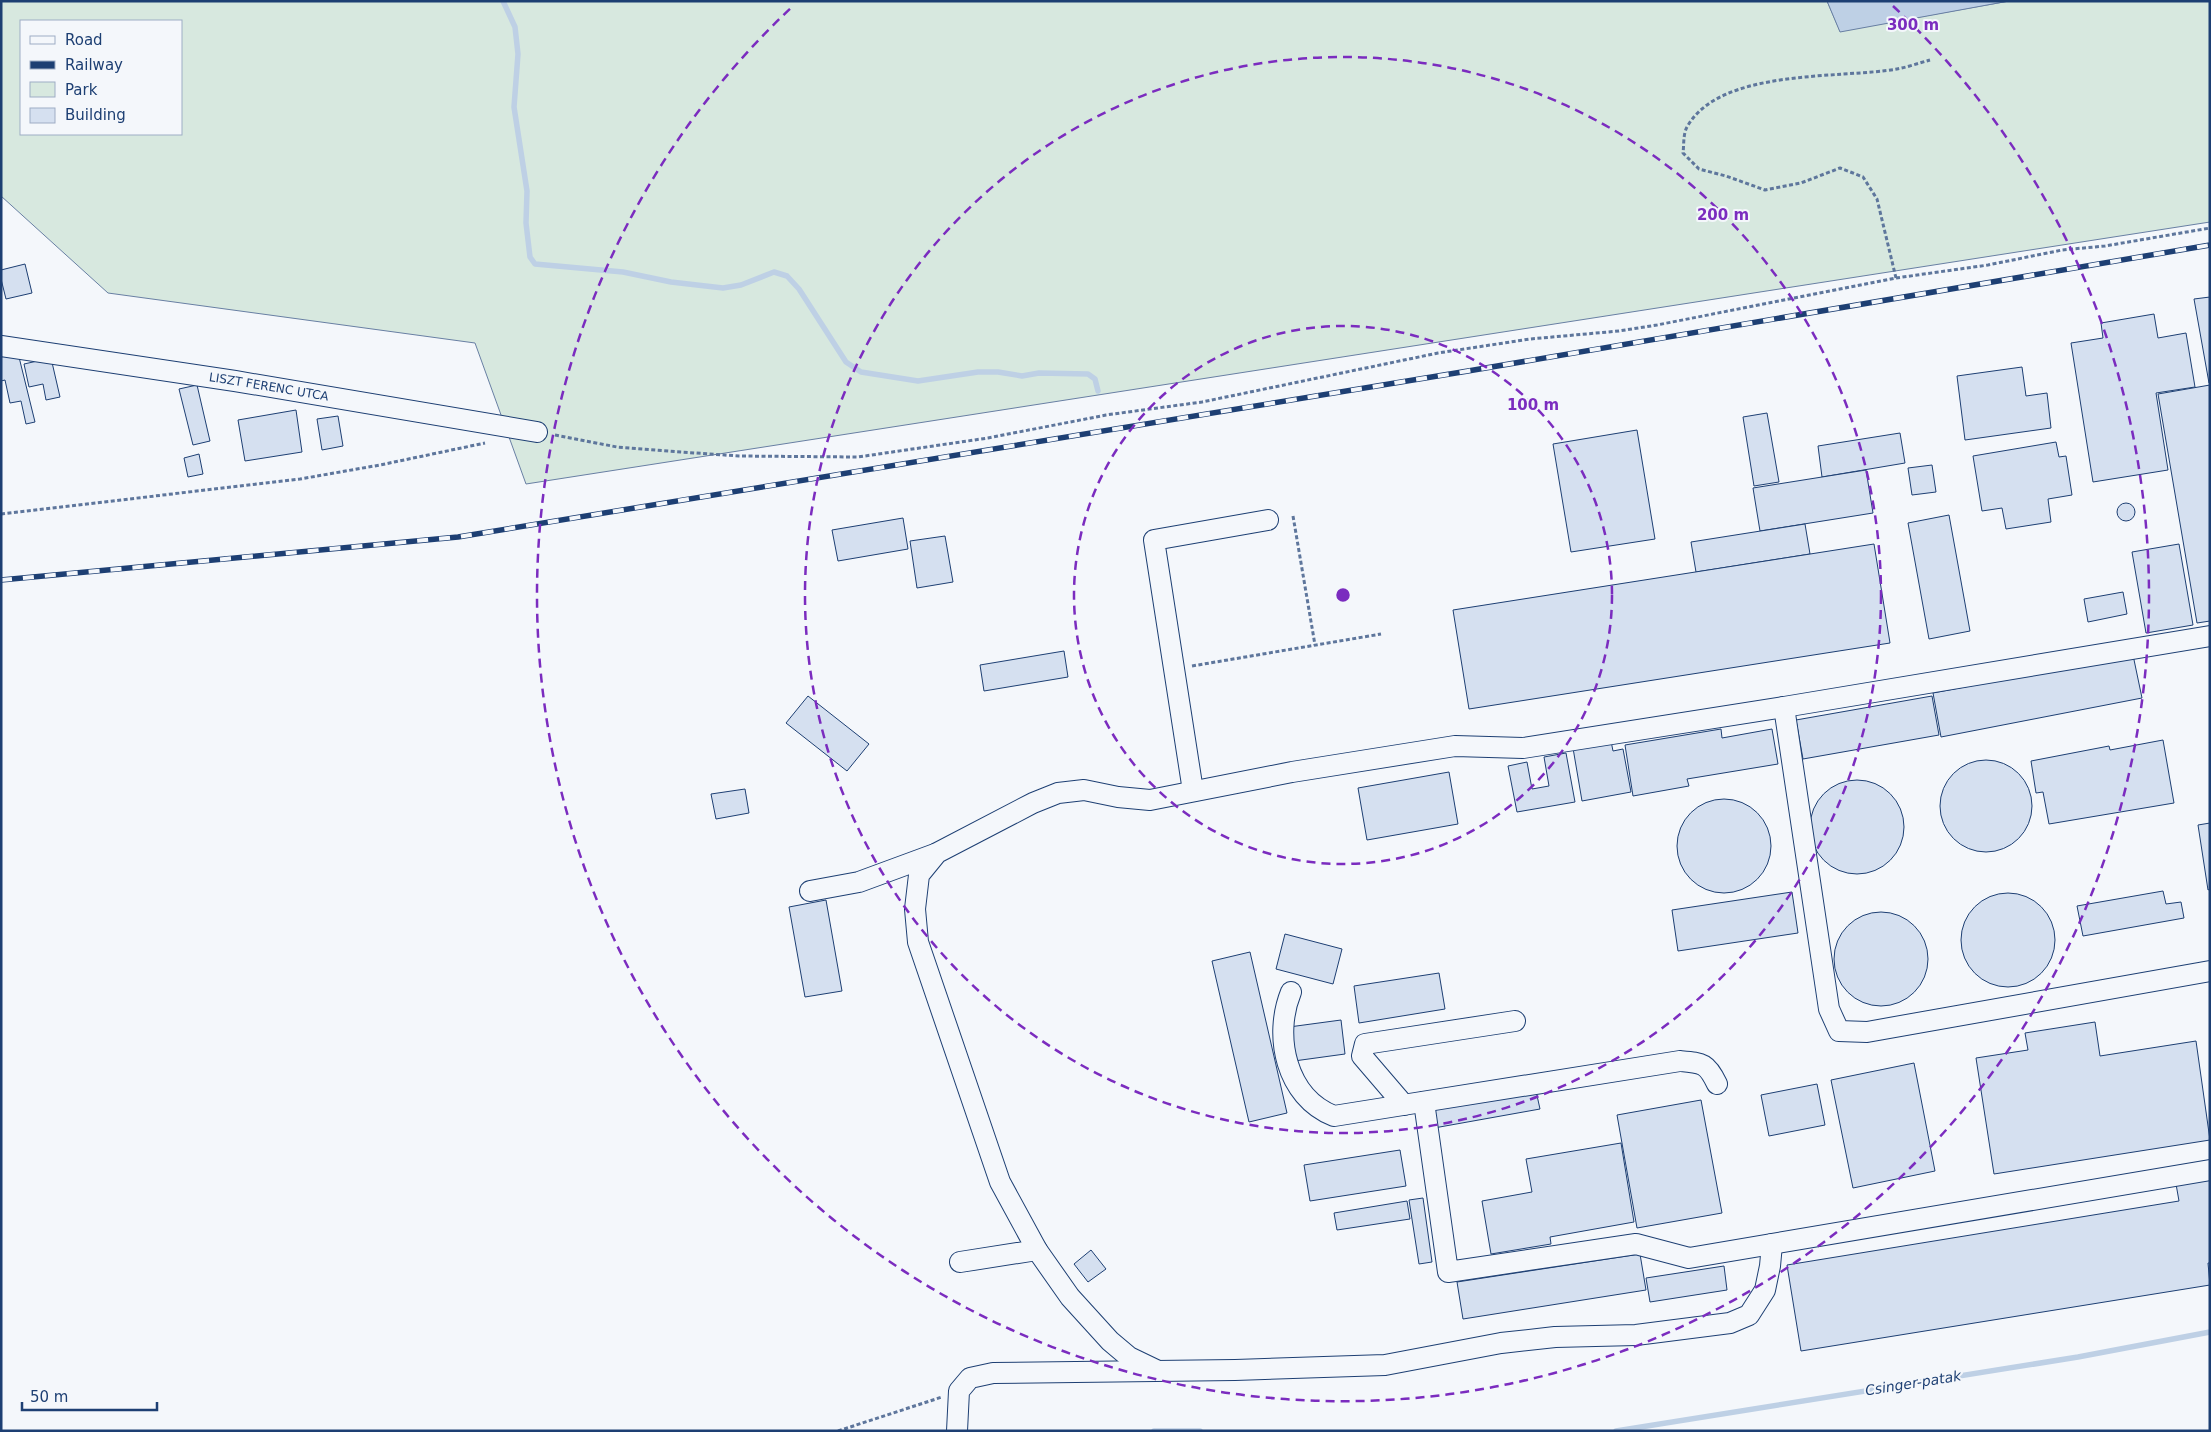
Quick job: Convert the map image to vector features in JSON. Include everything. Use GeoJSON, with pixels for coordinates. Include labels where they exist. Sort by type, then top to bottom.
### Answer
{"type":"FeatureCollection","features":[{"type":"Feature","properties":{"kind":"street","name":"LISZT FERENC UTCA"},"geometry":{"type":"LineString","coordinates":[[1,346],[235,381],[537,432]]}},
{"type":"Feature","properties":{"kind":"street"},"geometry":{"type":"LineString","coordinates":[[1193,791],[1154,540],[1268,520]]}},
{"type":"Feature","properties":{"kind":"street"},"geometry":{"type":"LineString","coordinates":[[810,891],[859,882],[937,853],[1033,803],[1058,793],[1084,790],[1118,797],[1150,800],[1292,772],[1455,746],[1523,748],[1784,707],[2210,636]]}},
{"type":"Feature","properties":{"kind":"street"},"geometry":{"type":"LineString","coordinates":[[1784,707],[1829,1009],[1839,1031],[1867,1032],[2210,971]]}},
{"type":"Feature","properties":{"kind":"street"},"geometry":{"type":"LineString","coordinates":[[937,853],[919,875],[915,909],[918,942],[1000,1182],[1038,1250],[1070,1298],[1110,1341],[1129,1357],[1156,1370]]}},
{"type":"Feature","properties":{"kind":"street"},"geometry":{"type":"LineString","coordinates":[[1291,992],[1286,1004],[1283,1032],[1286,1057],[1294,1080],[1306,1100],[1320,1111],[1334,1116],[1680,1061],[1698,1062],[1710,1069],[1717,1084]]}},
{"type":"Feature","properties":{"kind":"street"},"geometry":{"type":"LineString","coordinates":[[1404,1105],[1362,1056],[1365,1044],[1515,1021]]}},
{"type":"Feature","properties":{"kind":"street"},"geometry":{"type":"LineString","coordinates":[[1424,1102],[1448,1272],[1636,1244],[1689,1258],[2210,1170]]}},
{"type":"Feature","properties":{"kind":"street"},"geometry":{"type":"LineString","coordinates":[[957,1428],[959,1391],[970,1378],[993,1373],[1385,1365],[1500,1343],[1555,1337],[1636,1335],[1730,1323],[1749,1315],[1765,1290],[1772,1244]]}},
{"type":"Feature","properties":{"kind":"street"},"geometry":{"type":"LineString","coordinates":[[960,1262],[1038,1250]]}},
{"type":"Feature","properties":{"kind":"path"},"geometry":{"type":"LineString","coordinates":[[1896,278],[1877,199],[1863,177],[1840,168],[1801,183],[1764,190],[1726,176],[1699,169],[1683,153],[1686,128],[1703,108],[1729,93],[1770,82],[1803,76],[1898,69],[1930,60]]}},
{"type":"Feature","properties":{"kind":"path"},"geometry":{"type":"LineString","coordinates":[[537,432],[617,447],[739,456],[858,457],[988,438],[1106,415],[1202,402],[1438,353],[1530,338],[1619,331],[1896,278],[1988,265],[2062,250],[2105,246],[2210,228]]}},
{"type":"Feature","properties":{"kind":"path"},"geometry":{"type":"LineString","coordinates":[[1,514],[300,479],[491,442]]}},
{"type":"Feature","properties":{"kind":"path"},"geometry":{"type":"LineString","coordinates":[[1293,516],[1315,645]]}},
{"type":"Feature","properties":{"kind":"path"},"geometry":{"type":"LineString","coordinates":[[1174,669],[1381,634]]}},
{"type":"Feature","properties":{"kind":"path"},"geometry":{"type":"LineString","coordinates":[[838,1431],[959,1391]]}},
{"type":"Feature","properties":{"kind":"green space"},"geometry":{"type":"Polygon","coordinates":[[[1,1],[1827,1],[1840,31],[2009,1],[2210,1],[2210,222],[526,484],[475,343],[108,293],[1,196],[1,1]]]}},
{"type":"Feature","properties":{"kind":"water"},"geometry":{"type":"Polygon","coordinates":[[[1827,1],[2009,1],[1840,32],[1827,1]]]}},
{"type":"Feature","properties":{"kind":"building"},"geometry":{"type":"Polygon","coordinates":[[[25,264],[32,293],[6,299],[1,279],[1,270],[25,264]]]}},
{"type":"Feature","properties":{"kind":"building"},"geometry":{"type":"Polygon","coordinates":[[[2210,297],[2210,382],[2209,383],[2194,299],[2210,297]]]}},
{"type":"Feature","properties":{"kind":"building"},"geometry":{"type":"Polygon","coordinates":[[[2154,314],[2158,338],[2186,333],[2195,387],[2156,393],[2168,470],[2093,482],[2071,343],[2103,338],[2101,323],[2154,314]]]}},
{"type":"Feature","properties":{"kind":"building"},"geometry":{"type":"Polygon","coordinates":[[[18,353],[35,422],[26,424],[21,401],[10,403],[5,380],[1,381],[1,357],[18,353]]]}},
{"type":"Feature","properties":{"kind":"building"},"geometry":{"type":"Polygon","coordinates":[[[51,358],[60,397],[46,400],[43,384],[29,387],[24,364],[51,358]]]}},
{"type":"Feature","properties":{"kind":"building"},"geometry":{"type":"Polygon","coordinates":[[[2022,367],[2026,396],[2047,393],[2051,428],[1965,440],[1957,376],[2022,367]]]}},
{"type":"Feature","properties":{"kind":"building"},"geometry":{"type":"Polygon","coordinates":[[[197,385],[210,441],[193,445],[179,389],[197,385]]]}},
{"type":"Feature","properties":{"kind":"building"},"geometry":{"type":"Polygon","coordinates":[[[2210,385],[2210,621],[2197,623],[2158,394],[2210,385]]]}},
{"type":"Feature","properties":{"kind":"building"},"geometry":{"type":"Polygon","coordinates":[[[296,410],[302,452],[245,461],[238,420],[296,410]]]}},
{"type":"Feature","properties":{"kind":"building"},"geometry":{"type":"Polygon","coordinates":[[[1767,413],[1779,482],[1754,486],[1743,417],[1767,413]]]}},
{"type":"Feature","properties":{"kind":"building"},"geometry":{"type":"Polygon","coordinates":[[[338,416],[343,446],[322,450],[317,419],[338,416]]]}},
{"type":"Feature","properties":{"kind":"building"},"geometry":{"type":"Polygon","coordinates":[[[1637,430],[1655,539],[1571,552],[1553,444],[1637,430]]]}},
{"type":"Feature","properties":{"kind":"building"},"geometry":{"type":"Polygon","coordinates":[[[1900,433],[1905,463],[1822,477],[1818,446],[1900,433]]]}},
{"type":"Feature","properties":{"kind":"building"},"geometry":{"type":"Polygon","coordinates":[[[2056,442],[2059,457],[2066,456],[2072,495],[2048,499],[2051,522],[2006,529],[2002,508],[1982,511],[1973,456],[2056,442]]]}},
{"type":"Feature","properties":{"kind":"building"},"geometry":{"type":"Polygon","coordinates":[[[199,454],[203,474],[188,477],[184,458],[199,454]]]}},
{"type":"Feature","properties":{"kind":"building"},"geometry":{"type":"Polygon","coordinates":[[[1932,465],[1936,492],[1912,495],[1908,468],[1932,465]]]}},
{"type":"Feature","properties":{"kind":"building"},"geometry":{"type":"Polygon","coordinates":[[[1866,470],[1873,513],[1760,531],[1753,488],[1866,470]]]}},
{"type":"Feature","properties":{"kind":"building"},"geometry":{"type":"Polygon","coordinates":[[[2122,503],[2130,503],[2135,508],[2133,519],[2122,521],[2117,516],[2117,508],[2122,503]]]}},
{"type":"Feature","properties":{"kind":"building"},"geometry":{"type":"Polygon","coordinates":[[[1949,515],[1970,631],[1929,639],[1908,523],[1949,515]]]}},
{"type":"Feature","properties":{"kind":"building"},"geometry":{"type":"Polygon","coordinates":[[[903,518],[908,549],[838,561],[832,530],[903,518]]]}},
{"type":"Feature","properties":{"kind":"building"},"geometry":{"type":"Polygon","coordinates":[[[1805,524],[1810,554],[1696,572],[1691,542],[1805,524]]]}},
{"type":"Feature","properties":{"kind":"building"},"geometry":{"type":"Polygon","coordinates":[[[945,536],[953,582],[917,588],[910,541],[945,536]]]}},
{"type":"Feature","properties":{"kind":"building"},"geometry":{"type":"Polygon","coordinates":[[[1874,544],[1890,643],[1469,709],[1453,610],[1874,544]]]}},
{"type":"Feature","properties":{"kind":"building"},"geometry":{"type":"Polygon","coordinates":[[[2179,544],[2193,625],[2146,633],[2132,552],[2179,544]]]}},
{"type":"Feature","properties":{"kind":"building"},"geometry":{"type":"Polygon","coordinates":[[[2123,592],[2127,614],[2088,622],[2084,599],[2123,592]]]}},
{"type":"Feature","properties":{"kind":"building"},"geometry":{"type":"Polygon","coordinates":[[[1064,651],[1068,677],[984,691],[980,665],[1064,651]]]}},
{"type":"Feature","properties":{"kind":"building"},"geometry":{"type":"Polygon","coordinates":[[[2133,655],[2142,698],[1941,737],[1933,693],[2133,655]]]}},
{"type":"Feature","properties":{"kind":"building"},"geometry":{"type":"Polygon","coordinates":[[[808,696],[869,744],[847,771],[786,723],[808,696]]]}},
{"type":"Feature","properties":{"kind":"building"},"geometry":{"type":"Polygon","coordinates":[[[1932,696],[1939,735],[1803,759],[1796,720],[1932,696]]]}},
{"type":"Feature","properties":{"kind":"building"},"geometry":{"type":"Polygon","coordinates":[[[1721,729],[1722,738],[1772,729],[1778,764],[1687,779],[1689,786],[1633,796],[1625,745],[1721,729]]]}},
{"type":"Feature","properties":{"kind":"building"},"geometry":{"type":"Polygon","coordinates":[[[2163,740],[2174,803],[2049,824],[2043,792],[2036,793],[2031,761],[2109,746],[2110,750],[2163,740]]]}},
{"type":"Feature","properties":{"kind":"building"},"geometry":{"type":"Polygon","coordinates":[[[1611,741],[1613,751],[1623,749],[1631,792],[1582,801],[1573,748],[1611,741]]]}},
{"type":"Feature","properties":{"kind":"building"},"geometry":{"type":"Polygon","coordinates":[[[1566,753],[1575,802],[1517,812],[1508,766],[1527,762],[1532,789],[1549,786],[1544,757],[1566,753]]]}},
{"type":"Feature","properties":{"kind":"building"},"geometry":{"type":"Polygon","coordinates":[[[1986,760],[2004,763],[2019,773],[2029,788],[2032,806],[2029,824],[2019,839],[2004,849],[1986,852],[1968,849],[1953,839],[1943,824],[1940,806],[1943,788],[1953,773],[1968,763],[1986,760]]]}},
{"type":"Feature","properties":{"kind":"building"},"geometry":{"type":"Polygon","coordinates":[[[1449,772],[1458,824],[1367,840],[1358,788],[1449,772]]]}},
{"type":"Feature","properties":{"kind":"building"},"geometry":{"type":"Polygon","coordinates":[[[1857,780],[1875,784],[1890,794],[1900,809],[1904,827],[1900,845],[1890,860],[1875,870],[1857,874],[1839,870],[1824,860],[1814,845],[1810,827],[1814,809],[1824,794],[1839,784],[1857,780]]]}},
{"type":"Feature","properties":{"kind":"building"},"geometry":{"type":"Polygon","coordinates":[[[745,789],[749,813],[716,819],[711,794],[745,789]]]}},
{"type":"Feature","properties":{"kind":"building"},"geometry":{"type":"Polygon","coordinates":[[[1724,799],[1742,803],[1757,813],[1767,828],[1771,846],[1767,864],[1757,879],[1742,889],[1724,893],[1706,889],[1691,879],[1681,864],[1677,846],[1681,828],[1691,813],[1706,803],[1724,799]]]}},
{"type":"Feature","properties":{"kind":"building"},"geometry":{"type":"Polygon","coordinates":[[[2210,823],[2210,889],[2208,890],[2198,825],[2210,823]]]}},
{"type":"Feature","properties":{"kind":"building"},"geometry":{"type":"Polygon","coordinates":[[[2163,891],[2166,904],[2181,902],[2184,918],[2083,936],[2077,906],[2163,891]]]}},
{"type":"Feature","properties":{"kind":"building"},"geometry":{"type":"Polygon","coordinates":[[[1792,892],[1798,933],[1678,951],[1672,910],[1792,892]]]}},
{"type":"Feature","properties":{"kind":"building"},"geometry":{"type":"Polygon","coordinates":[[[2008,893],[2026,897],[2041,907],[2051,922],[2055,940],[2051,958],[2041,973],[2026,983],[2008,987],[1990,983],[1975,973],[1965,958],[1961,940],[1965,922],[1975,907],[1990,897],[2008,893]]]}},
{"type":"Feature","properties":{"kind":"building"},"geometry":{"type":"Polygon","coordinates":[[[826,900],[842,991],[805,997],[789,907],[826,900]]]}},
{"type":"Feature","properties":{"kind":"building"},"geometry":{"type":"Polygon","coordinates":[[[1881,912],[1899,916],[1914,926],[1924,941],[1928,959],[1924,977],[1914,992],[1899,1002],[1881,1006],[1863,1002],[1848,992],[1838,977],[1834,959],[1838,941],[1848,926],[1863,916],[1881,912]]]}},
{"type":"Feature","properties":{"kind":"building"},"geometry":{"type":"Polygon","coordinates":[[[1285,934],[1342,949],[1333,984],[1276,969],[1285,934]]]}},
{"type":"Feature","properties":{"kind":"building"},"geometry":{"type":"Polygon","coordinates":[[[1250,952],[1287,1113],[1249,1122],[1212,961],[1250,952]]]}},
{"type":"Feature","properties":{"kind":"building"},"geometry":{"type":"Polygon","coordinates":[[[1439,973],[1445,1009],[1359,1023],[1354,986],[1439,973]]]}},
{"type":"Feature","properties":{"kind":"building"},"geometry":{"type":"Polygon","coordinates":[[[1341,1020],[1345,1054],[1294,1061],[1289,1027],[1341,1020]]]}},
{"type":"Feature","properties":{"kind":"building"},"geometry":{"type":"Polygon","coordinates":[[[2095,1022],[2100,1056],[2196,1041],[2210,1140],[1994,1174],[1976,1058],[2028,1050],[2025,1033],[2095,1022]]]}},
{"type":"Feature","properties":{"kind":"building"},"geometry":{"type":"Polygon","coordinates":[[[1914,1063],[1935,1171],[1853,1188],[1831,1080],[1914,1063]]]}},
{"type":"Feature","properties":{"kind":"building"},"geometry":{"type":"Polygon","coordinates":[[[1817,1084],[1825,1125],[1769,1136],[1761,1095],[1817,1084]]]}},
{"type":"Feature","properties":{"kind":"building"},"geometry":{"type":"Polygon","coordinates":[[[1536,1091],[1540,1109],[1434,1128],[1431,1109],[1536,1091]]]}},
{"type":"Feature","properties":{"kind":"building"},"geometry":{"type":"Polygon","coordinates":[[[1701,1100],[1722,1213],[1637,1228],[1617,1115],[1701,1100]]]}},
{"type":"Feature","properties":{"kind":"building"},"geometry":{"type":"Polygon","coordinates":[[[1621,1143],[1634,1222],[1550,1237],[1551,1244],[1491,1254],[1482,1201],[1532,1192],[1526,1159],[1621,1143]]]}},
{"type":"Feature","properties":{"kind":"building"},"geometry":{"type":"Polygon","coordinates":[[[1400,1150],[1406,1186],[1310,1201],[1304,1165],[1400,1150]]]}},
{"type":"Feature","properties":{"kind":"building"},"geometry":{"type":"Polygon","coordinates":[[[2210,1178],[2210,1263],[2208,1263],[2210,1285],[1801,1351],[1787,1265],[2179,1201],[2176,1184],[2210,1178]]]}},
{"type":"Feature","properties":{"kind":"building"},"geometry":{"type":"Polygon","coordinates":[[[1423,1198],[1432,1262],[1419,1264],[1409,1200],[1423,1198]]]}},
{"type":"Feature","properties":{"kind":"building"},"geometry":{"type":"Polygon","coordinates":[[[1407,1201],[1410,1219],[1337,1230],[1334,1213],[1407,1201]]]}},
{"type":"Feature","properties":{"kind":"building"},"geometry":{"type":"Polygon","coordinates":[[[1091,1250],[1106,1269],[1088,1282],[1074,1264],[1091,1250]]]}},
{"type":"Feature","properties":{"kind":"building"},"geometry":{"type":"Polygon","coordinates":[[[1640,1254],[1646,1290],[1463,1319],[1457,1282],[1640,1254]]]}},
{"type":"Feature","properties":{"kind":"building"},"geometry":{"type":"Polygon","coordinates":[[[1724,1266],[1727,1290],[1650,1302],[1646,1278],[1724,1266]]]}},
{"type":"Feature","properties":{"kind":"waterway"},"geometry":{"type":"LineString","coordinates":[[503,1],[515,27],[518,54],[514,107],[527,191],[526,223],[530,257],[535,264],[623,272],[671,282],[723,288],[741,285],[774,272],[787,276],[799,289],[846,362],[861,372],[918,381],[978,372],[998,372],[1022,376],[1039,373],[1088,374],[1095,379],[1098,391]]}},
{"type":"Feature","properties":{"kind":"waterway","name":"Csinger-patak"},"geometry":{"type":"LineString","coordinates":[[1616,1431],[2078,1357],[2210,1332]]}},
{"type":"Feature","properties":{"kind":"waterway","name":"Csinger-patak"},"geometry":{"type":"LineString","coordinates":[[1154,1431],[1200,1431]]}},
{"type":"Feature","properties":{"kind":"railway"},"geometry":{"type":"LineString","coordinates":[[1,580],[458,537],[1468,371],[2210,245]]}}]}
